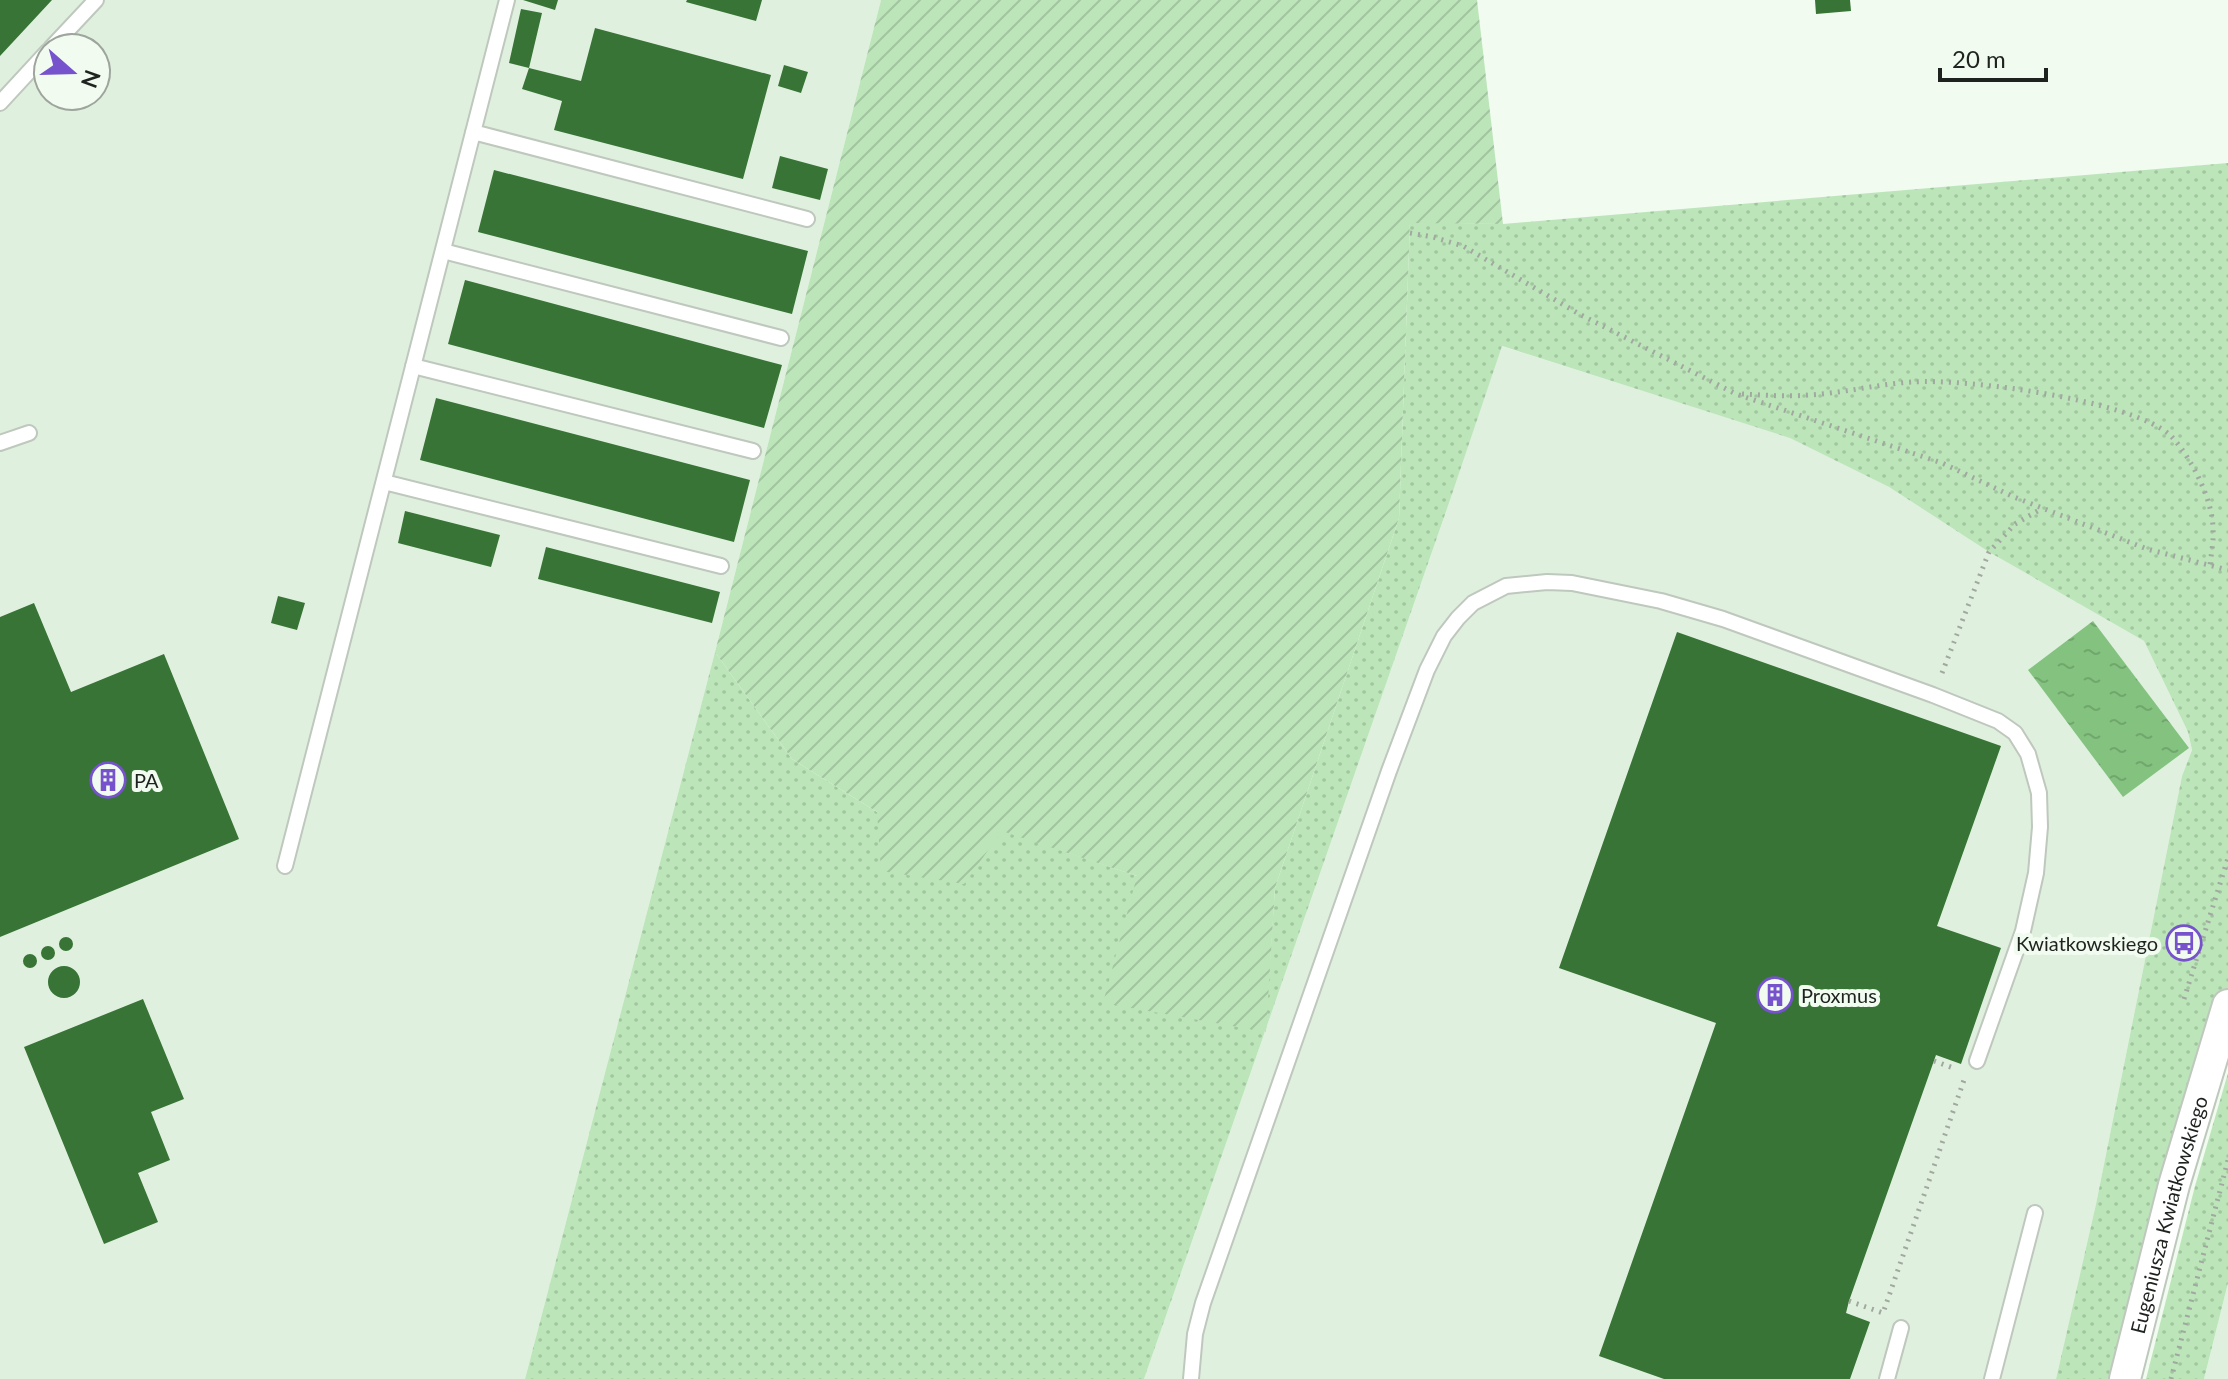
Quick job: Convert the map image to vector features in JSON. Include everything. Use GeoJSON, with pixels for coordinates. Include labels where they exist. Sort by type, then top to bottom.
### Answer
{"type":"FeatureCollection","features":[{"type":"Feature","properties":{"kind":"street","name":"Eugeniusza Kwiatkowskiego"},"geometry":{"type":"LineString","coordinates":[[2125,1379],[2174,1185],[2228,1005]]}},
{"type":"Feature","properties":{"kind":"lane"},"geometry":{"type":"LineString","coordinates":[[66,32],[96,0]]}},
{"type":"Feature","properties":{"kind":"lane"},"geometry":{"type":"LineString","coordinates":[[285,866],[507,0]]}},
{"type":"Feature","properties":{"kind":"lane"},"geometry":{"type":"LineString","coordinates":[[0,103],[32,68]]}},
{"type":"Feature","properties":{"kind":"lane"},"geometry":{"type":"LineString","coordinates":[[473,132],[807,219]]}},
{"type":"Feature","properties":{"kind":"lane"},"geometry":{"type":"LineString","coordinates":[[443,251],[781,338]]}},
{"type":"Feature","properties":{"kind":"lane"},"geometry":{"type":"LineString","coordinates":[[413,366],[753,451]]}},
{"type":"Feature","properties":{"kind":"lane"},"geometry":{"type":"LineString","coordinates":[[0,443],[29,433]]}},
{"type":"Feature","properties":{"kind":"lane"},"geometry":{"type":"LineString","coordinates":[[384,482],[721,566]]}},
{"type":"Feature","properties":{"kind":"lane"},"geometry":{"type":"LineString","coordinates":[[1191,1379],[1195,1334],[1203,1303],[1427,670],[1444,636],[1458,618],[1473,603],[1506,586],[1572,583],[1661,601],[1723,619],[1933,695],[1998,721],[2015,733],[2028,754],[2039,793],[2036,873],[2023,931],[1977,1061]]}},
{"type":"Feature","properties":{"kind":"lane"},"geometry":{"type":"LineString","coordinates":[[1992,1379],[2035,1213]]}},
{"type":"Feature","properties":{"kind":"lane"},"geometry":{"type":"LineString","coordinates":[[1887,1379],[1901,1328]]}},
{"type":"Feature","properties":{"kind":"path"},"geometry":{"type":"LineString","coordinates":[[1410,233],[1463,246],[1581,315],[1736,394],[1942,463],[2042,508],[2147,549],[2228,570]]}},
{"type":"Feature","properties":{"kind":"path"},"geometry":{"type":"LineString","coordinates":[[1736,394],[1807,396],[1913,381],[1970,383],[2038,392],[2137,416],[2170,435],[2189,460],[2205,492],[2213,528],[2210,566]]}},
{"type":"Feature","properties":{"kind":"path"},"geometry":{"type":"LineString","coordinates":[[1933,695],[1989,552],[2015,524],[2042,508]]}},
{"type":"Feature","properties":{"kind":"path"},"geometry":{"type":"LineString","coordinates":[[2184,999],[2228,858]]}},
{"type":"Feature","properties":{"kind":"path"},"geometry":{"type":"LineString","coordinates":[[1849,1301],[1883,1313],[1966,1073],[1934,1061]]}},
{"type":"Feature","properties":{"kind":"path"},"geometry":{"type":"LineString","coordinates":[[2171,1379],[2228,1160]]}},
{"type":"Feature","properties":{"kind":"shaded area"},"geometry":{"type":"Polygon","coordinates":[[[0,0],[881,0],[525,1379],[0,1379],[0,0]]]}},
{"type":"Feature","properties":{"kind":"shaded area"},"geometry":{"type":"Polygon","coordinates":[[[881,0],[1477,0],[1503,224],[1410,223],[1399,518],[1275,888],[1266,1032],[1103,1003],[1137,876],[1002,831],[964,884],[881,871],[877,812],[792,759],[715,652],[881,0]]]}},
{"type":"Feature","properties":{"kind":"shaded area"},"geometry":{"type":"Polygon","coordinates":[[[2228,163],[2228,1005],[2125,1379],[2056,1379],[2096,1204],[2182,776],[2192,750],[2188,732],[2144,641],[1989,552],[1889,487],[1790,438],[1502,346],[1265,1031],[1275,888],[1399,518],[1410,222],[1503,224],[2228,163]]]}},
{"type":"Feature","properties":{"kind":"shaded area","name":"Proxmus"},"geometry":{"type":"Polygon","coordinates":[[[1501,346],[1789,437],[1889,487],[1989,552],[2144,641],[2188,732],[2192,750],[2182,776],[2096,1204],[2056,1379],[1144,1379],[1501,346]]]}},
{"type":"Feature","properties":{"kind":"shaded area"},"geometry":{"type":"Polygon","coordinates":[[[715,652],[792,759],[877,812],[1002,830],[1137,876],[1265,1032],[1144,1379],[525,1379],[715,652]]]}},
{"type":"Feature","properties":{"kind":"shaded area"},"geometry":{"type":"Polygon","coordinates":[[[2228,1073],[2228,1283],[2204,1379],[2146,1379],[2195,1186],[2228,1073]]]}},
{"type":"Feature","properties":{"kind":"shaded area"},"geometry":{"type":"Polygon","coordinates":[[[2228,1283],[2228,1379],[2204,1379],[2228,1283]]]}},
{"type":"Feature","properties":{"kind":"water"},"geometry":{"type":"Polygon","coordinates":[[[2093,621],[2189,748],[2123,797],[2028,670],[2093,621]]]}},
{"type":"Feature","properties":{"kind":"building"},"geometry":{"type":"Polygon","coordinates":[[[0,0],[52,0],[0,56],[0,0]]]}},
{"type":"Feature","properties":{"kind":"building"},"geometry":{"type":"Polygon","coordinates":[[[523,0],[558,0],[555,10],[523,0]]]}},
{"type":"Feature","properties":{"kind":"building"},"geometry":{"type":"Polygon","coordinates":[[[687,0],[762,0],[756,21],[687,0]]]}},
{"type":"Feature","properties":{"kind":"building"},"geometry":{"type":"Polygon","coordinates":[[[1815,0],[1850,0],[1851,11],[1816,14],[1815,0]]]}},
{"type":"Feature","properties":{"kind":"building"},"geometry":{"type":"Polygon","coordinates":[[[521,9],[542,13],[529,68],[509,63],[521,9]]]}},
{"type":"Feature","properties":{"kind":"building"},"geometry":{"type":"Polygon","coordinates":[[[595,28],[771,75],[743,179],[554,130],[562,101],[522,89],[529,68],[581,81],[595,28]]]}},
{"type":"Feature","properties":{"kind":"building"},"geometry":{"type":"Polygon","coordinates":[[[784,65],[808,72],[801,93],[778,86],[784,65]]]}},
{"type":"Feature","properties":{"kind":"building"},"geometry":{"type":"Polygon","coordinates":[[[780,156],[828,169],[820,200],[772,188],[780,156]]]}},
{"type":"Feature","properties":{"kind":"building"},"geometry":{"type":"Polygon","coordinates":[[[494,170],[808,251],[792,314],[478,232],[494,170]]]}},
{"type":"Feature","properties":{"kind":"building"},"geometry":{"type":"Polygon","coordinates":[[[465,280],[782,365],[764,428],[448,344],[465,280]]]}},
{"type":"Feature","properties":{"kind":"building"},"geometry":{"type":"Polygon","coordinates":[[[436,398],[750,480],[734,542],[420,460],[436,398]]]}},
{"type":"Feature","properties":{"kind":"building"},"geometry":{"type":"Polygon","coordinates":[[[405,511],[500,535],[491,567],[398,543],[405,511]]]}},
{"type":"Feature","properties":{"kind":"building"},"geometry":{"type":"Polygon","coordinates":[[[546,547],[720,592],[712,623],[538,579],[546,547]]]}},
{"type":"Feature","properties":{"kind":"building"},"geometry":{"type":"Polygon","coordinates":[[[278,596],[305,603],[297,630],[271,623],[278,596]]]}},
{"type":"Feature","properties":{"kind":"building","name":"PA"},"geometry":{"type":"Polygon","coordinates":[[[34,603],[71,692],[164,654],[239,839],[0,937],[0,617],[34,603]]]}},
{"type":"Feature","properties":{"kind":"building","name":"Proxmus"},"geometry":{"type":"Polygon","coordinates":[[[1677,632],[2001,746],[1937,926],[2001,948],[1961,1064],[1936,1055],[1849,1301],[1846,1313],[1870,1322],[1850,1379],[1664,1379],[1599,1356],[1716,1023],[1559,968],[1677,632]]]}},
{"type":"Feature","properties":{"kind":"building"},"geometry":{"type":"Polygon","coordinates":[[[66,937],[73,944],[66,951],[59,944],[66,937]]]}},
{"type":"Feature","properties":{"kind":"building"},"geometry":{"type":"Polygon","coordinates":[[[48,946],[55,953],[48,960],[41,953],[48,946]]]}},
{"type":"Feature","properties":{"kind":"building"},"geometry":{"type":"Polygon","coordinates":[[[30,954],[37,961],[30,968],[23,961],[30,954]]]}},
{"type":"Feature","properties":{"kind":"building"},"geometry":{"type":"Polygon","coordinates":[[[64,966],[75,971],[80,982],[75,993],[64,998],[53,993],[48,982],[53,971],[64,966]]]}},
{"type":"Feature","properties":{"kind":"building"},"geometry":{"type":"Polygon","coordinates":[[[143,999],[184,1099],[151,1112],[170,1160],[138,1173],[158,1222],[104,1244],[24,1047],[143,999]]]}},
{"type":"Feature","properties":{"kind":"place","name":"PA"},"geometry":{"type":"Point","coordinates":[108,780]}},
{"type":"Feature","properties":{"kind":"place","name":"Kwiatkowskiego"},"geometry":{"type":"Point","coordinates":[2184,943]}},
{"type":"Feature","properties":{"kind":"place","name":"Proxmus"},"geometry":{"type":"Point","coordinates":[1775,995]}}]}
